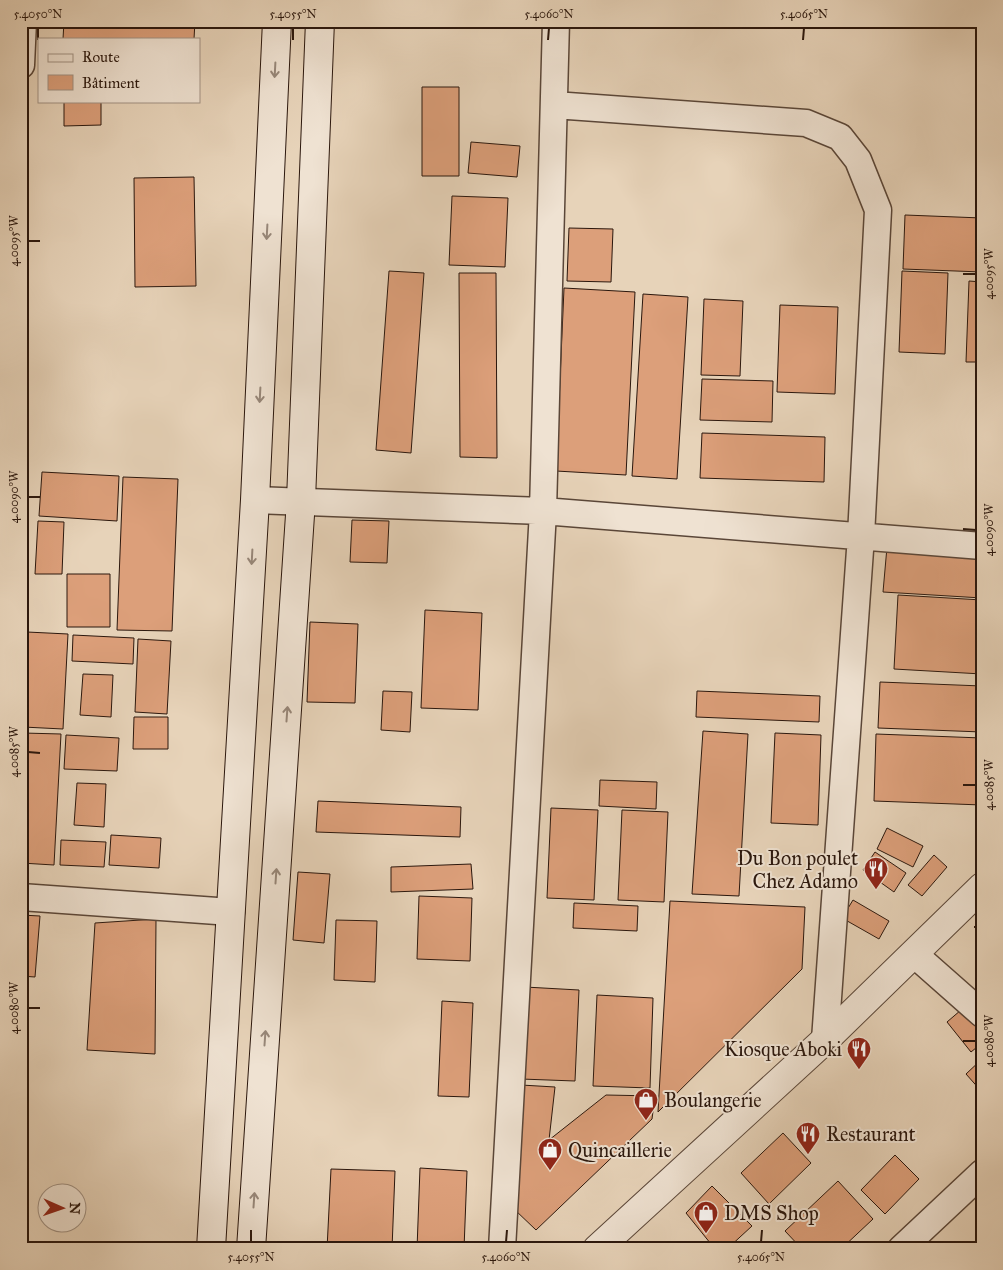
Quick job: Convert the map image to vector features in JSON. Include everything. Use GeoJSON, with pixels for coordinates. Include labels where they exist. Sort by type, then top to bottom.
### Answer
{"type":"FeatureCollection","features":[{"type":"Feature","properties":{"kind":"main road"},"geometry":{"type":"LineString","coordinates":[[211,1249],[256,500],[277,21]]}},
{"type":"Feature","properties":{"kind":"main road"},"geometry":{"type":"LineString","coordinates":[[251,1249],[301,500],[320,21]]}},
{"type":"Feature","properties":{"kind":"main road"},"geometry":{"type":"LineString","coordinates":[[597,1249],[825,1040],[982,887]]}},
{"type":"Feature","properties":{"kind":"street"},"geometry":{"type":"LineString","coordinates":[[21,65],[23,21]]}},
{"type":"Feature","properties":{"kind":"street"},"geometry":{"type":"LineString","coordinates":[[502,1249],[543,511],[556,21]]}},
{"type":"Feature","properties":{"kind":"street"},"geometry":{"type":"LineString","coordinates":[[554,105],[806,123],[840,137],[858,160],[878,210],[861,536],[825,1040]]}},
{"type":"Feature","properties":{"kind":"street"},"geometry":{"type":"LineString","coordinates":[[256,500],[301,500],[543,511],[982,546]]}},
{"type":"Feature","properties":{"kind":"street"},"geometry":{"type":"LineString","coordinates":[[21,897],[231,912]]}},
{"type":"Feature","properties":{"kind":"street"},"geometry":{"type":"LineString","coordinates":[[914,954],[982,1014]]}},
{"type":"Feature","properties":{"kind":"street"},"geometry":{"type":"LineString","coordinates":[[901,1249],[982,1172]]}},
{"type":"Feature","properties":{"kind":"building"},"geometry":{"type":"Polygon","coordinates":[[[64,21],[195,21],[194,38],[63,38],[64,21]]]}},
{"type":"Feature","properties":{"kind":"building"},"geometry":{"type":"Polygon","coordinates":[[[422,87],[459,87],[459,176],[422,176],[422,87]]]}},
{"type":"Feature","properties":{"kind":"building"},"geometry":{"type":"Polygon","coordinates":[[[64,102],[101,102],[101,125],[64,126],[64,102]]]}},
{"type":"Feature","properties":{"kind":"building"},"geometry":{"type":"Polygon","coordinates":[[[471,142],[520,146],[517,177],[468,173],[471,142]]]}},
{"type":"Feature","properties":{"kind":"building"},"geometry":{"type":"Polygon","coordinates":[[[194,177],[196,286],[135,287],[134,178],[194,177]]]}},
{"type":"Feature","properties":{"kind":"building"},"geometry":{"type":"Polygon","coordinates":[[[452,196],[508,198],[505,267],[449,265],[452,196]]]}},
{"type":"Feature","properties":{"kind":"building"},"geometry":{"type":"Polygon","coordinates":[[[905,215],[982,218],[982,272],[903,269],[905,215]]]}},
{"type":"Feature","properties":{"kind":"building"},"geometry":{"type":"Polygon","coordinates":[[[569,228],[613,229],[611,282],[567,281],[569,228]]]}},
{"type":"Feature","properties":{"kind":"building"},"geometry":{"type":"Polygon","coordinates":[[[389,271],[424,273],[411,453],[376,450],[389,271]]]}},
{"type":"Feature","properties":{"kind":"building"},"geometry":{"type":"Polygon","coordinates":[[[902,271],[948,273],[945,354],[899,352],[902,271]]]}},
{"type":"Feature","properties":{"kind":"building"},"geometry":{"type":"Polygon","coordinates":[[[459,273],[496,273],[497,458],[460,457],[459,273]]]}},
{"type":"Feature","properties":{"kind":"building"},"geometry":{"type":"Polygon","coordinates":[[[969,281],[982,282],[982,362],[966,362],[969,281]]]}},
{"type":"Feature","properties":{"kind":"building"},"geometry":{"type":"Polygon","coordinates":[[[564,288],[635,292],[626,475],[556,471],[564,288]]]}},
{"type":"Feature","properties":{"kind":"building"},"geometry":{"type":"Polygon","coordinates":[[[643,294],[688,297],[677,479],[632,476],[643,294]]]}},
{"type":"Feature","properties":{"kind":"building"},"geometry":{"type":"Polygon","coordinates":[[[704,299],[743,301],[740,376],[701,375],[704,299]]]}},
{"type":"Feature","properties":{"kind":"building"},"geometry":{"type":"Polygon","coordinates":[[[780,305],[838,307],[835,394],[777,392],[780,305]]]}},
{"type":"Feature","properties":{"kind":"building"},"geometry":{"type":"Polygon","coordinates":[[[702,379],[773,381],[772,422],[700,420],[702,379]]]}},
{"type":"Feature","properties":{"kind":"building"},"geometry":{"type":"Polygon","coordinates":[[[702,433],[825,437],[824,482],[700,478],[702,433]]]}},
{"type":"Feature","properties":{"kind":"building"},"geometry":{"type":"Polygon","coordinates":[[[42,472],[119,476],[117,521],[39,516],[42,472]]]}},
{"type":"Feature","properties":{"kind":"building"},"geometry":{"type":"Polygon","coordinates":[[[123,477],[178,479],[172,631],[117,630],[123,477]]]}},
{"type":"Feature","properties":{"kind":"building"},"geometry":{"type":"Polygon","coordinates":[[[352,520],[389,521],[387,563],[350,562],[352,520]]]}},
{"type":"Feature","properties":{"kind":"building"},"geometry":{"type":"Polygon","coordinates":[[[38,521],[64,522],[62,574],[35,574],[38,521]]]}},
{"type":"Feature","properties":{"kind":"building"},"geometry":{"type":"Polygon","coordinates":[[[887,547],[982,552],[982,598],[883,592],[887,547]]]}},
{"type":"Feature","properties":{"kind":"building"},"geometry":{"type":"Polygon","coordinates":[[[67,574],[110,574],[110,627],[67,627],[67,574]]]}},
{"type":"Feature","properties":{"kind":"building"},"geometry":{"type":"Polygon","coordinates":[[[898,595],[982,600],[982,674],[894,669],[898,595]]]}},
{"type":"Feature","properties":{"kind":"building"},"geometry":{"type":"Polygon","coordinates":[[[425,610],[482,613],[478,710],[421,708],[425,610]]]}},
{"type":"Feature","properties":{"kind":"building"},"geometry":{"type":"Polygon","coordinates":[[[310,622],[358,624],[355,703],[307,702],[310,622]]]}},
{"type":"Feature","properties":{"kind":"building"},"geometry":{"type":"Polygon","coordinates":[[[27,632],[68,634],[63,729],[23,727],[27,632]]]}},
{"type":"Feature","properties":{"kind":"building"},"geometry":{"type":"Polygon","coordinates":[[[73,635],[134,638],[133,664],[72,661],[73,635]]]}},
{"type":"Feature","properties":{"kind":"building"},"geometry":{"type":"Polygon","coordinates":[[[138,639],[171,641],[167,714],[135,712],[138,639]]]}},
{"type":"Feature","properties":{"kind":"building"},"geometry":{"type":"Polygon","coordinates":[[[83,674],[113,675],[111,717],[80,715],[83,674]]]}},
{"type":"Feature","properties":{"kind":"building"},"geometry":{"type":"Polygon","coordinates":[[[880,682],[982,686],[982,732],[878,728],[880,682]]]}},
{"type":"Feature","properties":{"kind":"building"},"geometry":{"type":"Polygon","coordinates":[[[383,691],[412,692],[410,732],[381,730],[383,691]]]}},
{"type":"Feature","properties":{"kind":"building"},"geometry":{"type":"Polygon","coordinates":[[[697,691],[820,696],[819,722],[696,717],[697,691]]]}},
{"type":"Feature","properties":{"kind":"building"},"geometry":{"type":"Polygon","coordinates":[[[134,717],[168,717],[168,749],[133,749],[134,717]]]}},
{"type":"Feature","properties":{"kind":"building"},"geometry":{"type":"Polygon","coordinates":[[[703,731],[748,734],[739,896],[692,894],[703,731]]]}},
{"type":"Feature","properties":{"kind":"building"},"geometry":{"type":"Polygon","coordinates":[[[23,733],[61,734],[54,865],[21,863],[23,733]]]}},
{"type":"Feature","properties":{"kind":"building"},"geometry":{"type":"Polygon","coordinates":[[[775,733],[821,735],[818,825],[771,823],[775,733]]]}},
{"type":"Feature","properties":{"kind":"building"},"geometry":{"type":"Polygon","coordinates":[[[876,734],[982,738],[982,805],[874,801],[876,734]]]}},
{"type":"Feature","properties":{"kind":"building"},"geometry":{"type":"Polygon","coordinates":[[[66,735],[119,738],[117,771],[64,769],[66,735]]]}},
{"type":"Feature","properties":{"kind":"building"},"geometry":{"type":"Polygon","coordinates":[[[600,780],[657,782],[656,809],[599,806],[600,780]]]}},
{"type":"Feature","properties":{"kind":"building"},"geometry":{"type":"Polygon","coordinates":[[[77,783],[106,784],[104,827],[74,825],[77,783]]]}},
{"type":"Feature","properties":{"kind":"building"},"geometry":{"type":"Polygon","coordinates":[[[318,801],[461,807],[460,837],[316,832],[318,801]]]}},
{"type":"Feature","properties":{"kind":"building"},"geometry":{"type":"Polygon","coordinates":[[[551,808],[598,810],[594,900],[547,898],[551,808]]]}},
{"type":"Feature","properties":{"kind":"building"},"geometry":{"type":"Polygon","coordinates":[[[622,810],[668,812],[664,902],[618,900],[622,810]]]}},
{"type":"Feature","properties":{"kind":"building"},"geometry":{"type":"Polygon","coordinates":[[[887,828],[923,846],[913,867],[877,849],[887,828]]]}},
{"type":"Feature","properties":{"kind":"building"},"geometry":{"type":"Polygon","coordinates":[[[111,835],[161,838],[159,868],[109,865],[111,835]]]}},
{"type":"Feature","properties":{"kind":"building"},"geometry":{"type":"Polygon","coordinates":[[[61,840],[106,842],[104,867],[60,865],[61,840]]]}},
{"type":"Feature","properties":{"kind":"building"},"geometry":{"type":"Polygon","coordinates":[[[875,852],[906,873],[894,892],[863,870],[875,852]]]}},
{"type":"Feature","properties":{"kind":"building"},"geometry":{"type":"Polygon","coordinates":[[[934,855],[947,867],[922,896],[908,885],[934,855]]]}},
{"type":"Feature","properties":{"kind":"building"},"geometry":{"type":"Polygon","coordinates":[[[471,864],[473,889],[391,892],[391,867],[471,864]]]}},
{"type":"Feature","properties":{"kind":"building"},"geometry":{"type":"Polygon","coordinates":[[[298,872],[330,874],[324,943],[293,940],[298,872]]]}},
{"type":"Feature","properties":{"kind":"building"},"geometry":{"type":"Polygon","coordinates":[[[419,896],[472,898],[470,961],[417,959],[419,896]]]}},
{"type":"Feature","properties":{"kind":"building"},"geometry":{"type":"Polygon","coordinates":[[[853,900],[889,921],[879,939],[842,918],[853,900]]]}},
{"type":"Feature","properties":{"kind":"building"},"geometry":{"type":"Polygon","coordinates":[[[670,901],[805,907],[802,969],[658,1112],[670,901]]]}},
{"type":"Feature","properties":{"kind":"building"},"geometry":{"type":"Polygon","coordinates":[[[574,903],[638,906],[637,931],[573,928],[574,903]]]}},
{"type":"Feature","properties":{"kind":"building"},"geometry":{"type":"Polygon","coordinates":[[[21,915],[40,916],[35,977],[21,976],[21,915]]]}},
{"type":"Feature","properties":{"kind":"building"},"geometry":{"type":"Polygon","coordinates":[[[156,919],[155,1054],[87,1050],[95,923],[156,919]]]}},
{"type":"Feature","properties":{"kind":"building"},"geometry":{"type":"Polygon","coordinates":[[[982,919],[982,934],[974,927],[982,919]]]}},
{"type":"Feature","properties":{"kind":"building"},"geometry":{"type":"Polygon","coordinates":[[[336,920],[377,921],[375,982],[334,980],[336,920]]]}},
{"type":"Feature","properties":{"kind":"building"},"geometry":{"type":"Polygon","coordinates":[[[525,987],[579,990],[575,1081],[521,1079],[525,987]]]}},
{"type":"Feature","properties":{"kind":"building"},"geometry":{"type":"Polygon","coordinates":[[[597,995],[653,998],[650,1088],[593,1086],[597,995]]]}},
{"type":"Feature","properties":{"kind":"building"},"geometry":{"type":"Polygon","coordinates":[[[442,1001],[473,1003],[469,1097],[438,1096],[442,1001]]]}},
{"type":"Feature","properties":{"kind":"building"},"geometry":{"type":"Polygon","coordinates":[[[968,1004],[982,1022],[982,1043],[971,1052],[947,1022],[968,1004]]]}},
{"type":"Feature","properties":{"kind":"building"},"geometry":{"type":"Polygon","coordinates":[[[982,1059],[982,1092],[966,1074],[982,1059]]]}},
{"type":"Feature","properties":{"kind":"building"},"geometry":{"type":"Polygon","coordinates":[[[521,1085],[555,1087],[549,1140],[606,1095],[655,1096],[652,1119],[536,1230],[514,1209],[521,1085]]]}},
{"type":"Feature","properties":{"kind":"building"},"geometry":{"type":"Polygon","coordinates":[[[783,1133],[811,1163],[769,1204],[741,1173],[783,1133]]]}},
{"type":"Feature","properties":{"kind":"building"},"geometry":{"type":"Polygon","coordinates":[[[895,1155],[919,1179],[885,1214],[861,1190],[895,1155]]]}},
{"type":"Feature","properties":{"kind":"building"},"geometry":{"type":"Polygon","coordinates":[[[420,1168],[467,1171],[464,1249],[417,1249],[420,1168]]]}},
{"type":"Feature","properties":{"kind":"building"},"geometry":{"type":"Polygon","coordinates":[[[331,1169],[395,1171],[392,1249],[327,1249],[331,1169]]]}},
{"type":"Feature","properties":{"kind":"building"},"geometry":{"type":"Polygon","coordinates":[[[838,1181],[873,1219],[841,1249],[802,1249],[785,1231],[838,1181]]]}},
{"type":"Feature","properties":{"kind":"building"},"geometry":{"type":"Polygon","coordinates":[[[712,1186],[752,1226],[727,1249],[715,1249],[686,1213],[712,1186]]]}},
{"type":"Feature","properties":{"kind":"place","name":"Du Bon poulet Chez Adamo"},"geometry":{"type":"Point","coordinates":[876,890]}},
{"type":"Feature","properties":{"kind":"place","name":"Kiosque Aboki"},"geometry":{"type":"Point","coordinates":[859,1070]}},
{"type":"Feature","properties":{"kind":"place","name":"Boulangerie"},"geometry":{"type":"Point","coordinates":[646,1121]}},
{"type":"Feature","properties":{"kind":"place","name":"Restaurant"},"geometry":{"type":"Point","coordinates":[808,1155]}},
{"type":"Feature","properties":{"kind":"place","name":"Quincaillerie"},"geometry":{"type":"Point","coordinates":[550,1171]}},
{"type":"Feature","properties":{"kind":"place","name":"DMS Shop"},"geometry":{"type":"Point","coordinates":[706,1234]}}]}
